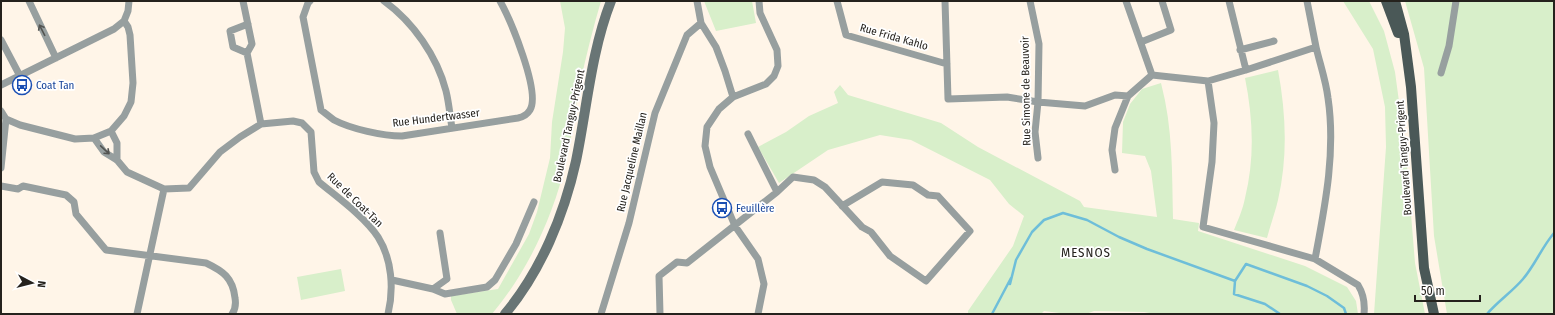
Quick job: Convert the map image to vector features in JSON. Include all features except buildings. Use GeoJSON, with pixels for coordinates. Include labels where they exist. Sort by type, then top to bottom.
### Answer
{"type":"FeatureCollection","features":[{"type":"Feature","properties":{"kind":"main road"},"geometry":{"type":"LineString","coordinates":[[1386,1],[1408,64]]}},
{"type":"Feature","properties":{"kind":"main road","name":"Boulevard Tanguy-Prigent"},"geometry":{"type":"LineString","coordinates":[[1395,1],[1404,34],[1411,87],[1424,268],[1434,314]]}},
{"type":"Feature","properties":{"kind":"street"},"geometry":{"type":"LineString","coordinates":[[29,1],[56,58]]}},
{"type":"Feature","properties":{"kind":"street"},"geometry":{"type":"LineString","coordinates":[[1,85],[114,29],[124,21],[128,11],[129,1]]}},
{"type":"Feature","properties":{"kind":"street"},"geometry":{"type":"LineString","coordinates":[[244,1],[252,44],[247,53],[261,124]]}},
{"type":"Feature","properties":{"kind":"street","name":"Rue Hundertwasser"},"geometry":{"type":"LineString","coordinates":[[310,1],[303,17],[321,110],[335,120],[358,128],[391,136],[402,136],[526,116],[531,109],[532,90],[522,49],[500,1]]}},
{"type":"Feature","properties":{"kind":"street"},"geometry":{"type":"LineString","coordinates":[[384,1],[394,8],[410,25],[432,57],[446,91],[452,128]]}},
{"type":"Feature","properties":{"kind":"street","name":"Boulevard Tanguy-Prigent"},"geometry":{"type":"LineString","coordinates":[[505,314],[525,285],[547,247],[565,201],[576,162],[599,38],[611,1]]}},
{"type":"Feature","properties":{"kind":"street"},"geometry":{"type":"LineString","coordinates":[[697,1],[701,23],[716,47],[733,97]]}},
{"type":"Feature","properties":{"kind":"street"},"geometry":{"type":"LineString","coordinates":[[758,314],[764,284],[758,259],[735,226],[710,166],[705,146],[707,127],[719,109],[733,97],[766,84],[774,76],[778,66],[777,50],[760,12],[759,1]]}},
{"type":"Feature","properties":{"kind":"street","name":"Rue Frida Kahlo"},"geometry":{"type":"LineString","coordinates":[[837,1],[846,35],[947,64]]}},
{"type":"Feature","properties":{"kind":"street"},"geometry":{"type":"LineString","coordinates":[[945,1],[948,99],[1007,97],[1038,102],[1085,106],[1115,95],[1128,96]]}},
{"type":"Feature","properties":{"kind":"street","name":"Rue Simone de Beauvoir"},"geometry":{"type":"LineString","coordinates":[[1030,1],[1039,44],[1036,132],[1038,158]]}},
{"type":"Feature","properties":{"kind":"street"},"geometry":{"type":"LineString","coordinates":[[1126,1],[1152,75]]}},
{"type":"Feature","properties":{"kind":"street"},"geometry":{"type":"LineString","coordinates":[[1140,42],[1171,30],[1162,1]]}},
{"type":"Feature","properties":{"kind":"street"},"geometry":{"type":"LineString","coordinates":[[1229,1],[1246,70]]}},
{"type":"Feature","properties":{"kind":"street"},"geometry":{"type":"LineString","coordinates":[[1307,1],[1328,98],[1331,146],[1328,186],[1315,259]]}},
{"type":"Feature","properties":{"kind":"street"},"geometry":{"type":"LineString","coordinates":[[1441,73],[1449,46],[1456,1]]}},
{"type":"Feature","properties":{"kind":"street"},"geometry":{"type":"LineString","coordinates":[[1,111],[6,118],[20,125],[76,139],[94,138],[111,131],[124,116],[131,102],[133,83],[130,35],[128,27],[124,21]]}},
{"type":"Feature","properties":{"kind":"street","name":"Rue Jacqueline Maillan"},"geometry":{"type":"LineString","coordinates":[[601,314],[629,223],[654,113],[687,34],[701,23]]}},
{"type":"Feature","properties":{"kind":"street"},"geometry":{"type":"LineString","coordinates":[[247,53],[233,47],[230,32],[248,24]]}},
{"type":"Feature","properties":{"kind":"street"},"geometry":{"type":"LineString","coordinates":[[1240,50],[1274,41]]}},
{"type":"Feature","properties":{"kind":"street"},"geometry":{"type":"LineString","coordinates":[[2,42],[20,76]]}},
{"type":"Feature","properties":{"kind":"street"},"geometry":{"type":"LineString","coordinates":[[1115,170],[1112,150],[1115,128],[1128,96],[1152,75],[1208,81],[1316,47]]}},
{"type":"Feature","properties":{"kind":"street"},"geometry":{"type":"LineString","coordinates":[[1208,81],[1214,123],[1212,162],[1203,227],[1315,259],[1358,285],[1365,305],[1364,314]]}},
{"type":"Feature","properties":{"kind":"street"},"geometry":{"type":"LineString","coordinates":[[1,168],[6,118]]}},
{"type":"Feature","properties":{"kind":"street","name":"Rue de Coat-Tan"},"geometry":{"type":"LineString","coordinates":[[94,138],[104,152],[117,160],[127,172],[164,189],[188,188],[220,152],[261,124],[293,121],[302,123],[311,132],[314,172],[319,182],[368,224],[378,236],[386,255],[392,280],[391,303],[388,314]]}},
{"type":"Feature","properties":{"kind":"street"},"geometry":{"type":"LineString","coordinates":[[111,131],[117,143],[117,160]]}},
{"type":"Feature","properties":{"kind":"street"},"geometry":{"type":"LineString","coordinates":[[748,134],[777,192]]}},
{"type":"Feature","properties":{"kind":"street"},"geometry":{"type":"LineString","coordinates":[[660,314],[659,276],[677,262],[687,263],[777,192],[793,177],[814,180],[825,187],[842,206],[862,227],[871,232],[890,256],[926,281],[970,231],[938,196],[928,195],[912,185],[882,182],[842,206]]}},
{"type":"Feature","properties":{"kind":"street"},"geometry":{"type":"LineString","coordinates":[[1,186],[18,189],[23,186],[66,195],[74,202],[76,214],[106,250],[150,257],[206,263],[218,269],[229,278],[234,288],[236,301],[234,312],[232,314]]}},
{"type":"Feature","properties":{"kind":"street"},"geometry":{"type":"LineString","coordinates":[[137,314],[164,189]]}},
{"type":"Feature","properties":{"kind":"street"},"geometry":{"type":"LineString","coordinates":[[392,280],[433,289],[444,294],[488,287],[495,280],[516,244],[534,202]]}},
{"type":"Feature","properties":{"kind":"street"},"geometry":{"type":"LineString","coordinates":[[433,289],[447,279],[440,233]]}},
{"type":"Feature","properties":{"kind":"green space"},"geometry":{"type":"Polygon","coordinates":[[[560,1],[601,1],[580,84],[561,183],[546,223],[528,262],[517,280],[492,314],[457,314],[451,300],[451,296],[498,289],[529,234],[537,212],[550,158],[552,122],[563,52],[565,28],[560,1]]]}},
{"type":"Feature","properties":{"kind":"green space"},"geometry":{"type":"Polygon","coordinates":[[[704,1],[752,1],[756,23],[716,31],[704,1]]]}},
{"type":"Feature","properties":{"kind":"green space"},"geometry":{"type":"Polygon","coordinates":[[[1343,1],[1369,1],[1384,31],[1395,72],[1406,153],[1415,263],[1425,314],[1374,314],[1386,147],[1385,107],[1373,49],[1343,1]]]}},
{"type":"Feature","properties":{"kind":"green space"},"geometry":{"type":"Polygon","coordinates":[[[1405,1],[1554,1],[1554,314],[1447,314],[1434,236],[1424,68],[1405,1]]]}},
{"type":"Feature","properties":{"kind":"green space"},"geometry":{"type":"Polygon","coordinates":[[[1278,70],[1283,102],[1285,151],[1278,200],[1267,238],[1234,230],[1244,202],[1252,153],[1250,108],[1245,78],[1278,70]]]}},
{"type":"Feature","properties":{"kind":"green space"},"geometry":{"type":"Polygon","coordinates":[[[1161,83],[1170,134],[1173,219],[1199,223],[1198,231],[1305,266],[1347,287],[1356,301],[1358,314],[1155,314],[1144,312],[1094,311],[1086,314],[1067,314],[1044,311],[1041,314],[968,314],[968,311],[1013,246],[1024,216],[1009,204],[990,180],[911,140],[880,135],[828,150],[779,183],[758,147],[786,132],[809,116],[838,103],[834,92],[840,85],[848,95],[941,123],[978,147],[1080,201],[1084,207],[1157,217],[1151,171],[1145,156],[1122,153],[1123,122],[1130,104],[1142,89],[1161,83]]]}},
{"type":"Feature","properties":{"kind":"green space"},"geometry":{"type":"Polygon","coordinates":[[[341,269],[345,291],[301,300],[297,277],[341,269]]]}},
{"type":"Feature","properties":{"kind":"waterway"},"geometry":{"type":"LineString","coordinates":[[992,314],[1011,278],[1010,284],[1016,260],[1032,232],[1044,220],[1063,213],[1087,220],[1119,237],[1147,249],[1235,281]]}},
{"type":"Feature","properties":{"kind":"waterway"},"geometry":{"type":"LineString","coordinates":[[1487,314],[1523,279],[1554,233]]}},
{"type":"Feature","properties":{"kind":"waterway"},"geometry":{"type":"LineString","coordinates":[[1280,314],[1265,304],[1234,294],[1235,281],[1246,264],[1307,286],[1327,296],[1344,308],[1346,314]]}},
{"type":"Feature","properties":{"kind":"place","name":"Coat Tan"},"geometry":{"type":"Point","coordinates":[22,85]}},
{"type":"Feature","properties":{"kind":"place","name":"Feuillère"},"geometry":{"type":"Point","coordinates":[722,208]}},
{"type":"Feature","properties":{"kind":"district","name":"MESNOS"},"geometry":{"type":"Point","coordinates":[1086,252]}}]}
